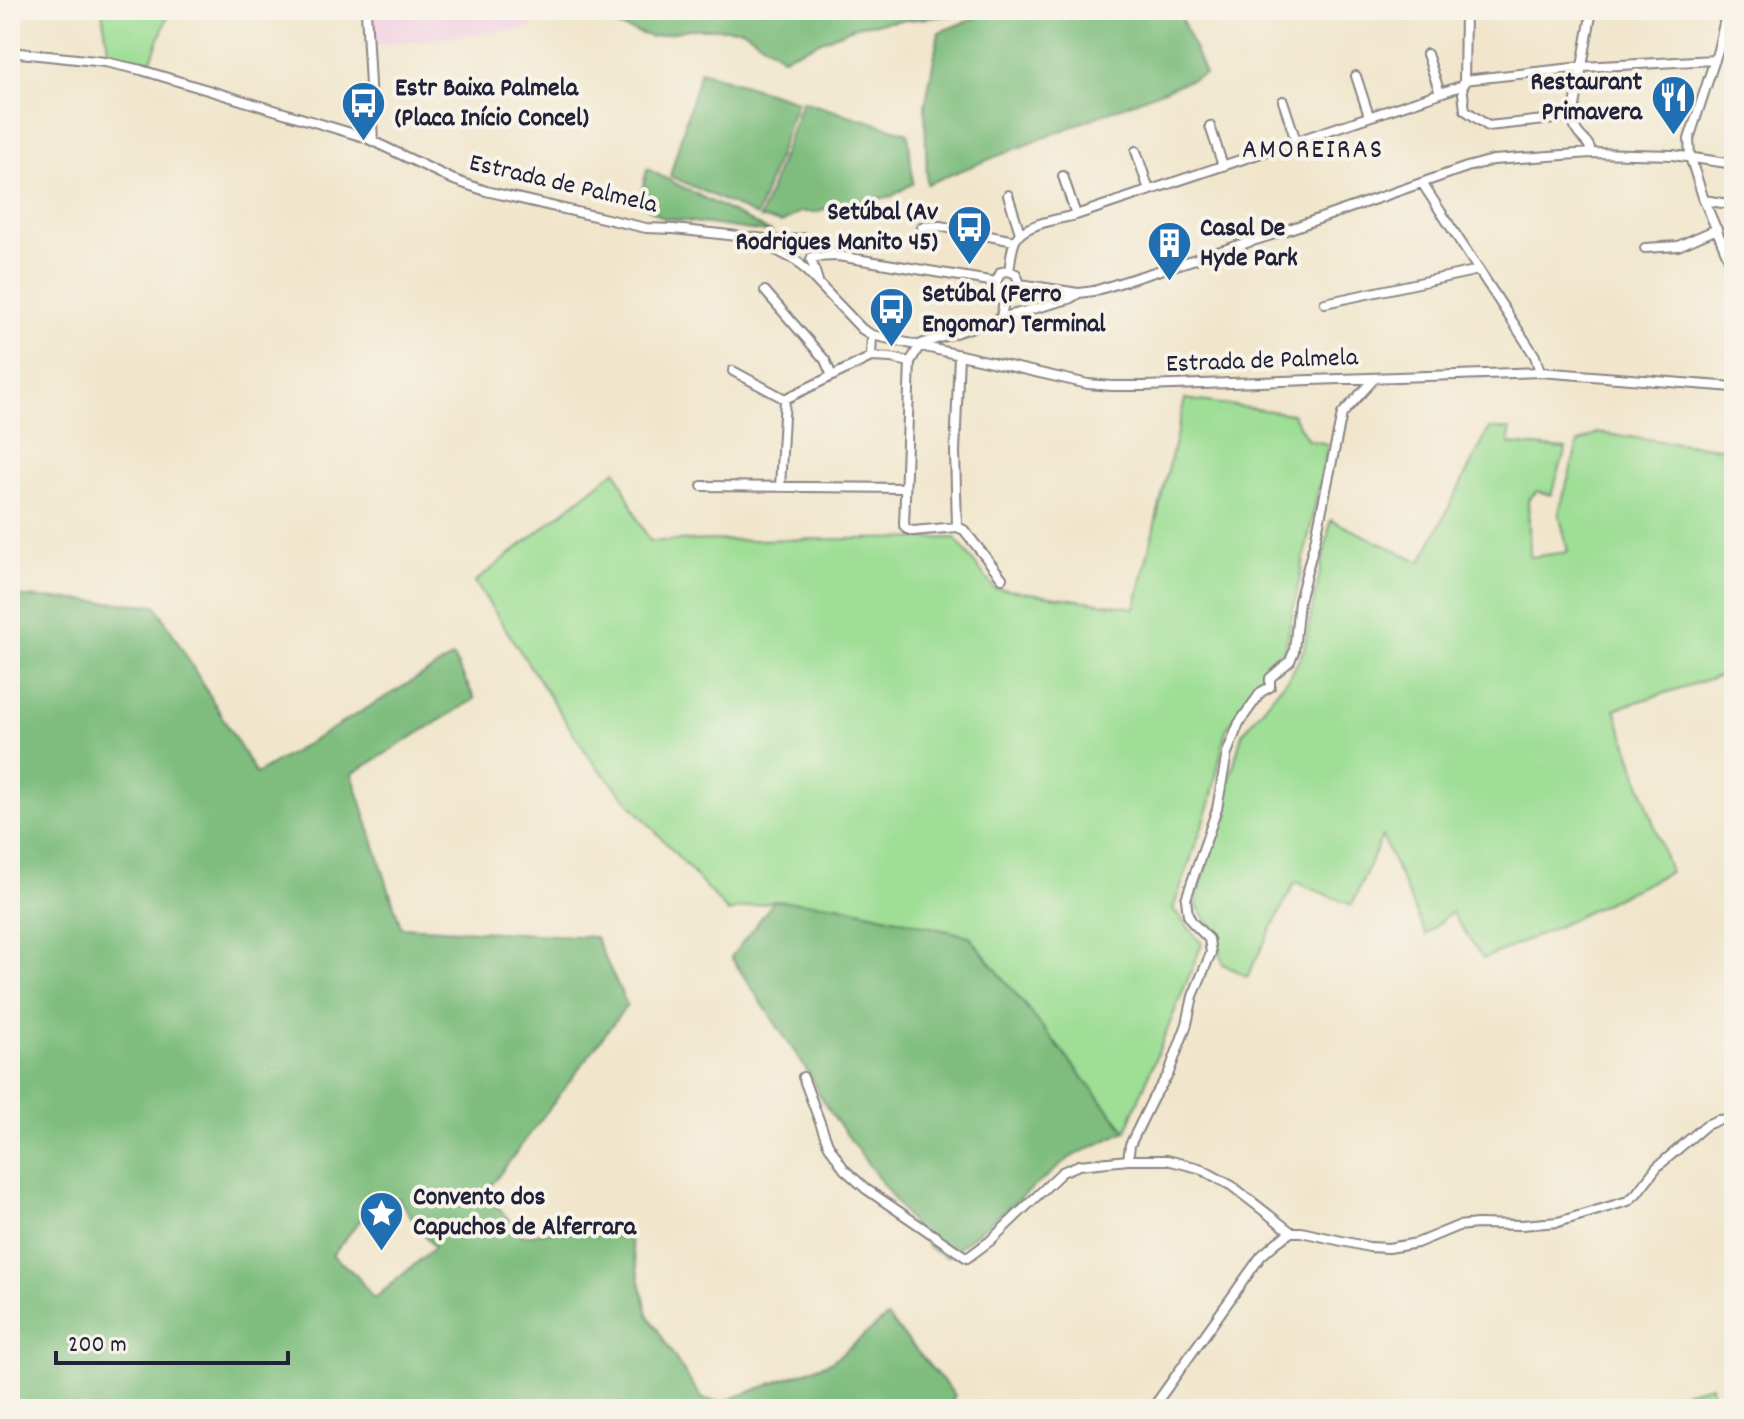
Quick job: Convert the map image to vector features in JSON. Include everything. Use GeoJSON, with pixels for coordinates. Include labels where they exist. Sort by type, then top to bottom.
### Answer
{"type":"FeatureCollection","features":[{"type":"Feature","properties":{"kind":"street"},"geometry":{"type":"LineString","coordinates":[[366,10],[373,141]]}},
{"type":"Feature","properties":{"kind":"street"},"geometry":{"type":"LineString","coordinates":[[1465,10],[1465,110],[1493,127],[1573,117]]}},
{"type":"Feature","properties":{"kind":"street"},"geometry":{"type":"LineString","coordinates":[[1591,153],[1590,146],[1576,132],[1573,117],[1592,10]]}},
{"type":"Feature","properties":{"kind":"street"},"geometry":{"type":"LineString","coordinates":[[1727,10],[1715,60],[1689,139],[1690,157],[1704,200],[1734,271]]}},
{"type":"Feature","properties":{"kind":"street","name":"Estrada de Palmela"},"geometry":{"type":"LineString","coordinates":[[10,52],[122,65],[373,141],[454,180],[486,191],[629,226],[783,241],[798,239]]}},
{"type":"Feature","properties":{"kind":"street"},"geometry":{"type":"LineString","coordinates":[[1427,54],[1440,93]]}},
{"type":"Feature","properties":{"kind":"street"},"geometry":{"type":"LineString","coordinates":[[922,227],[940,226],[1017,237],[1029,228],[1223,166],[1464,83],[1582,67],[1715,60]]}},
{"type":"Feature","properties":{"kind":"street"},"geometry":{"type":"LineString","coordinates":[[1356,76],[1369,116]]}},
{"type":"Feature","properties":{"kind":"street"},"geometry":{"type":"LineString","coordinates":[[1283,101],[1296,141]]}},
{"type":"Feature","properties":{"kind":"street"},"geometry":{"type":"LineString","coordinates":[[1210,126],[1223,166]]}},
{"type":"Feature","properties":{"kind":"street"},"geometry":{"type":"LineString","coordinates":[[1136,151],[1149,190]]}},
{"type":"Feature","properties":{"kind":"street"},"geometry":{"type":"LineString","coordinates":[[1020,284],[1079,293],[1094,291],[1493,160],[1591,153],[1690,157],[1734,164]]}},
{"type":"Feature","properties":{"kind":"street"},"geometry":{"type":"LineString","coordinates":[[1063,176],[1076,215]]}},
{"type":"Feature","properties":{"kind":"street"},"geometry":{"type":"LineString","coordinates":[[1422,183],[1535,356],[1540,372]]}},
{"type":"Feature","properties":{"kind":"street"},"geometry":{"type":"LineString","coordinates":[[1008,195],[1017,237],[1009,271]]}},
{"type":"Feature","properties":{"kind":"street"},"geometry":{"type":"LineString","coordinates":[[1704,200],[1734,205]]}},
{"type":"Feature","properties":{"kind":"street"},"geometry":{"type":"LineString","coordinates":[[1645,248],[1678,246],[1717,229]]}},
{"type":"Feature","properties":{"kind":"street","name":"Estrada de Palmela"},"geometry":{"type":"LineString","coordinates":[[752,238],[795,260],[862,329],[872,335],[1063,379],[1112,386],[1540,372],[1734,387]]}},
{"type":"Feature","properties":{"kind":"street"},"geometry":{"type":"LineString","coordinates":[[838,256],[805,238],[798,239],[791,248],[795,260],[804,262],[812,258],[838,256],[996,282]]}},
{"type":"Feature","properties":{"kind":"street"},"geometry":{"type":"LineString","coordinates":[[811,242],[815,251],[812,258]]}},
{"type":"Feature","properties":{"kind":"street","name":"Estrada de Palmela"},"geometry":{"type":"LineString","coordinates":[[812,258],[818,282]]}},
{"type":"Feature","properties":{"kind":"street"},"geometry":{"type":"LineString","coordinates":[[1325,303],[1479,270]]}},
{"type":"Feature","properties":{"kind":"street"},"geometry":{"type":"LineString","coordinates":[[1009,271],[1018,277],[1020,284],[1013,294],[1005,295],[999,292],[996,278],[1001,272],[1009,271]]}},
{"type":"Feature","properties":{"kind":"street"},"geometry":{"type":"LineString","coordinates":[[765,291],[825,360],[832,376]]}},
{"type":"Feature","properties":{"kind":"street"},"geometry":{"type":"LineString","coordinates":[[1002,578],[970,536],[957,527],[913,531],[904,525],[910,362],[920,345],[1069,299],[1079,293]]}},
{"type":"Feature","properties":{"kind":"street"},"geometry":{"type":"LineString","coordinates":[[1001,318],[1005,295]]}},
{"type":"Feature","properties":{"kind":"street"},"geometry":{"type":"LineString","coordinates":[[871,357],[872,335]]}},
{"type":"Feature","properties":{"kind":"street"},"geometry":{"type":"LineString","coordinates":[[957,527],[955,452],[959,355]]}},
{"type":"Feature","properties":{"kind":"street"},"geometry":{"type":"LineString","coordinates":[[785,399],[871,357],[910,362]]}},
{"type":"Feature","properties":{"kind":"street"},"geometry":{"type":"LineString","coordinates":[[733,371],[785,399]]}},
{"type":"Feature","properties":{"kind":"street"},"geometry":{"type":"LineString","coordinates":[[1128,1160],[1130,1145],[1168,1075],[1187,1024],[1193,996],[1211,953],[1209,939],[1188,915],[1186,899],[1217,809],[1227,753],[1239,723],[1261,692],[1270,687],[1270,678],[1290,661],[1294,651],[1299,601],[1342,414],[1374,379]]}},
{"type":"Feature","properties":{"kind":"street"},"geometry":{"type":"LineString","coordinates":[[780,487],[785,399]]}},
{"type":"Feature","properties":{"kind":"street"},"geometry":{"type":"LineString","coordinates":[[702,486],[905,488]]}},
{"type":"Feature","properties":{"kind":"street"},"geometry":{"type":"LineString","coordinates":[[803,1077],[828,1144],[844,1169],[866,1189],[967,1258],[990,1241],[1062,1172],[1079,1165],[1128,1160],[1167,1160],[1199,1168],[1232,1186],[1291,1232]]}},
{"type":"Feature","properties":{"kind":"street"},"geometry":{"type":"LineString","coordinates":[[1152,1409],[1261,1256],[1291,1232],[1389,1248],[1417,1243],[1467,1224],[1522,1225],[1568,1220],[1628,1201],[1657,1167],[1706,1125],[1734,1119]]}},
{"type":"Feature","properties":{"kind":"shaded area"},"geometry":{"type":"Polygon","coordinates":[[[372,10],[531,10],[532,28],[372,46],[372,10]]]}},
{"type":"Feature","properties":{"kind":"shaded area"},"geometry":{"type":"Polygon","coordinates":[[[1285,10],[1343,10],[1289,25],[1285,10]]]}},
{"type":"Feature","properties":{"kind":"green space"},"geometry":{"type":"Polygon","coordinates":[[[102,10],[170,10],[151,60],[109,55],[102,10]]]}},
{"type":"Feature","properties":{"kind":"green space"},"geometry":{"type":"Polygon","coordinates":[[[583,10],[972,10],[964,14],[860,25],[783,57],[742,29],[689,29],[651,37],[584,15],[583,10]]]}},
{"type":"Feature","properties":{"kind":"green space"},"geometry":{"type":"Polygon","coordinates":[[[997,10],[1178,10],[1205,74],[927,184],[925,106],[939,32],[997,10]]]}},
{"type":"Feature","properties":{"kind":"green space"},"geometry":{"type":"Polygon","coordinates":[[[700,71],[797,101],[757,216],[670,176],[700,71]]]}},
{"type":"Feature","properties":{"kind":"green space"},"geometry":{"type":"Polygon","coordinates":[[[802,101],[908,133],[913,183],[892,196],[828,207],[818,212],[800,212],[782,223],[760,218],[802,101]]]}},
{"type":"Feature","properties":{"kind":"green space"},"geometry":{"type":"Polygon","coordinates":[[[647,169],[773,233],[664,218],[639,203],[647,169]]]}},
{"type":"Feature","properties":{"kind":"green space"},"geometry":{"type":"Polygon","coordinates":[[[1185,399],[1292,414],[1308,440],[1328,444],[1285,648],[1226,730],[1210,804],[1173,909],[1202,944],[1126,1131],[969,936],[837,905],[774,901],[728,912],[591,760],[475,582],[616,470],[650,541],[955,538],[994,588],[1135,608],[1185,399]]]}},
{"type":"Feature","properties":{"kind":"green space"},"geometry":{"type":"Polygon","coordinates":[[[1489,429],[1510,429],[1509,444],[1566,449],[1551,495],[1537,491],[1528,500],[1530,557],[1568,552],[1559,512],[1578,443],[1597,433],[1734,450],[1734,671],[1615,709],[1670,872],[1483,959],[1451,912],[1426,935],[1382,836],[1352,905],[1295,882],[1247,977],[1223,964],[1216,935],[1196,904],[1242,734],[1292,673],[1304,649],[1331,520],[1421,562],[1489,429]]]}},
{"type":"Feature","properties":{"kind":"green space"},"geometry":{"type":"Polygon","coordinates":[[[10,596],[156,605],[256,774],[453,657],[475,699],[352,774],[401,927],[595,937],[627,1005],[490,1187],[484,1190],[522,1236],[619,1223],[630,1240],[648,1314],[703,1399],[722,1402],[831,1362],[887,1317],[955,1395],[947,1409],[10,1409],[10,596]],[[398,1198],[383,1200],[371,1207],[332,1255],[356,1275],[374,1299],[434,1248],[398,1198]]]}},
{"type":"Feature","properties":{"kind":"green space"},"geometry":{"type":"Polygon","coordinates":[[[774,901],[837,905],[969,936],[1126,1131],[1071,1157],[947,1257],[930,1249],[823,1102],[808,1072],[731,957],[774,901]]]}},
{"type":"Feature","properties":{"kind":"green space"},"geometry":{"type":"Polygon","coordinates":[[[1711,1385],[1715,1409],[1616,1409],[1711,1385]]]}},
{"type":"Feature","properties":{"kind":"place","name":"Restaurant Primavera"},"geometry":{"type":"Point","coordinates":[1673,137]}},
{"type":"Feature","properties":{"kind":"place","name":"Estr Baixa Palmela (Placa Início Concel)"},"geometry":{"type":"Point","coordinates":[364,143]}},
{"type":"Feature","properties":{"kind":"place","name":"Setúbal (Av Rodrigues Manito 45)"},"geometry":{"type":"Point","coordinates":[969,267]}},
{"type":"Feature","properties":{"kind":"place","name":"Casal De Hyde Park"},"geometry":{"type":"Point","coordinates":[1169,283]}},
{"type":"Feature","properties":{"kind":"place","name":"Setúbal (Ferro Engomar) Terminal"},"geometry":{"type":"Point","coordinates":[891,349]}},
{"type":"Feature","properties":{"kind":"place","name":"Convento dos Capuchos de Alferrara"},"geometry":{"type":"Point","coordinates":[382,1252]}},
{"type":"Feature","properties":{"kind":"district","name":"AMOREIRAS"},"geometry":{"type":"Point","coordinates":[1313,152]}}]}
